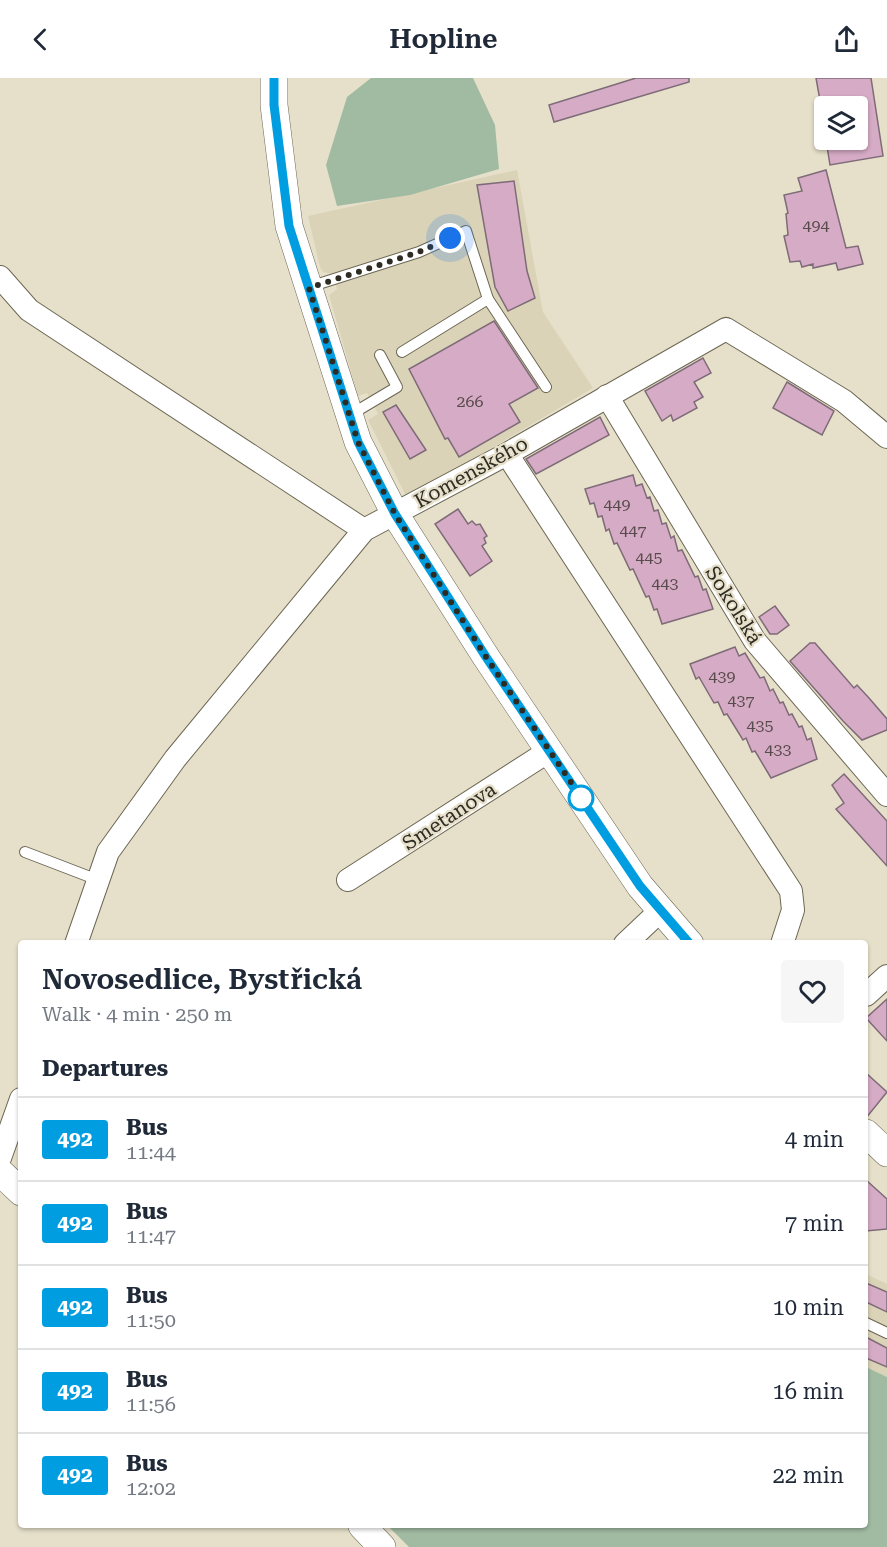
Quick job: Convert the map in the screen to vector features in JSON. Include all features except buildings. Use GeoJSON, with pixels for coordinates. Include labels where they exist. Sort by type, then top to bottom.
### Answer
{"type":"FeatureCollection","features":[{"type":"Feature","properties":{"kind":"street"},"geometry":{"type":"LineString","coordinates":[[274,78],[274,105],[289,226],[358,442],[395,514],[549,751],[640,886],[687,940]]}},
{"type":"Feature","properties":{"kind":"street"},"geometry":{"type":"LineString","coordinates":[[0,277],[28,310],[364,530]]}},
{"type":"Feature","properties":{"kind":"street","name":"Komenského"},"geometry":{"type":"LineString","coordinates":[[77,940],[108,852],[175,759],[364,530],[507,454],[726,329],[844,401],[887,437]]}},
{"type":"Feature","properties":{"kind":"street","name":"Sokolská"},"geometry":{"type":"LineString","coordinates":[[607,396],[755,641],[887,795]]}},
{"type":"Feature","properties":{"kind":"street"},"geometry":{"type":"LineString","coordinates":[[507,454],[791,891],[793,910],[783,940]]}},
{"type":"Feature","properties":{"kind":"street","name":"Smetanova"},"geometry":{"type":"LineString","coordinates":[[348,880],[549,751]]}},
{"type":"Feature","properties":{"kind":"street"},"geometry":{"type":"LineString","coordinates":[[629,940],[661,910]]}},
{"type":"Feature","properties":{"kind":"street"},"geometry":{"type":"LineString","coordinates":[[868,993],[887,976]]}},
{"type":"Feature","properties":{"kind":"street"},"geometry":{"type":"LineString","coordinates":[[0,1158],[18,1107]]}},
{"type":"Feature","properties":{"kind":"street"},"geometry":{"type":"LineString","coordinates":[[868,1134],[887,1153]]}},
{"type":"Feature","properties":{"kind":"street"},"geometry":{"type":"LineString","coordinates":[[0,1172],[18,1189]]}},
{"type":"Feature","properties":{"kind":"street"},"geometry":{"type":"LineString","coordinates":[[364,1528],[382,1547]]}},
{"type":"Feature","properties":{"kind":"lane"},"geometry":{"type":"LineString","coordinates":[[309,288],[419,252],[466,231],[488,299],[546,387]]}},
{"type":"Feature","properties":{"kind":"lane"},"geometry":{"type":"LineString","coordinates":[[402,352],[488,299]]}},
{"type":"Feature","properties":{"kind":"lane"},"geometry":{"type":"LineString","coordinates":[[350,415],[397,387],[380,355]]}},
{"type":"Feature","properties":{"kind":"lane"},"geometry":{"type":"LineString","coordinates":[[26,852],[99,880]]}},
{"type":"Feature","properties":{"kind":"lane"},"geometry":{"type":"LineString","coordinates":[[868,1324],[887,1333]]}},
{"type":"Feature","properties":{"kind":"shaded area"},"geometry":{"type":"Polygon","coordinates":[[[517,170],[543,312],[593,388],[407,498],[368,420],[378,414],[367,393],[358,396],[329,295],[337,289],[332,274],[323,272],[320,267],[308,216],[517,170]]]}},
{"type":"Feature","properties":{"kind":"shaded area"},"geometry":{"type":"Polygon","coordinates":[[[868,1275],[887,1284],[887,1377],[868,1368],[868,1275]]]}},
{"type":"Feature","properties":{"kind":"green space"},"geometry":{"type":"Polygon","coordinates":[[[371,78],[473,78],[495,125],[499,169],[410,195],[337,206],[326,165],[347,97],[371,78]]]}},
{"type":"Feature","properties":{"kind":"green space"},"geometry":{"type":"Polygon","coordinates":[[[868,1368],[887,1377],[887,1547],[409,1547],[390,1528],[868,1528],[868,1368]]]}},
{"type":"Feature","properties":{"kind":"bus line","name":"492"},"geometry":{"type":"LineString","coordinates":[[274,78],[274,105],[289,226],[358,442],[395,514],[486,657],[640,886],[687,940]]}},
{"type":"Feature","properties":{"kind":"route"},"geometry":{"type":"LineString","coordinates":[[450,238],[419,252],[309,288],[358,442],[395,514],[486,657],[583,800],[581,798]]}}]}
